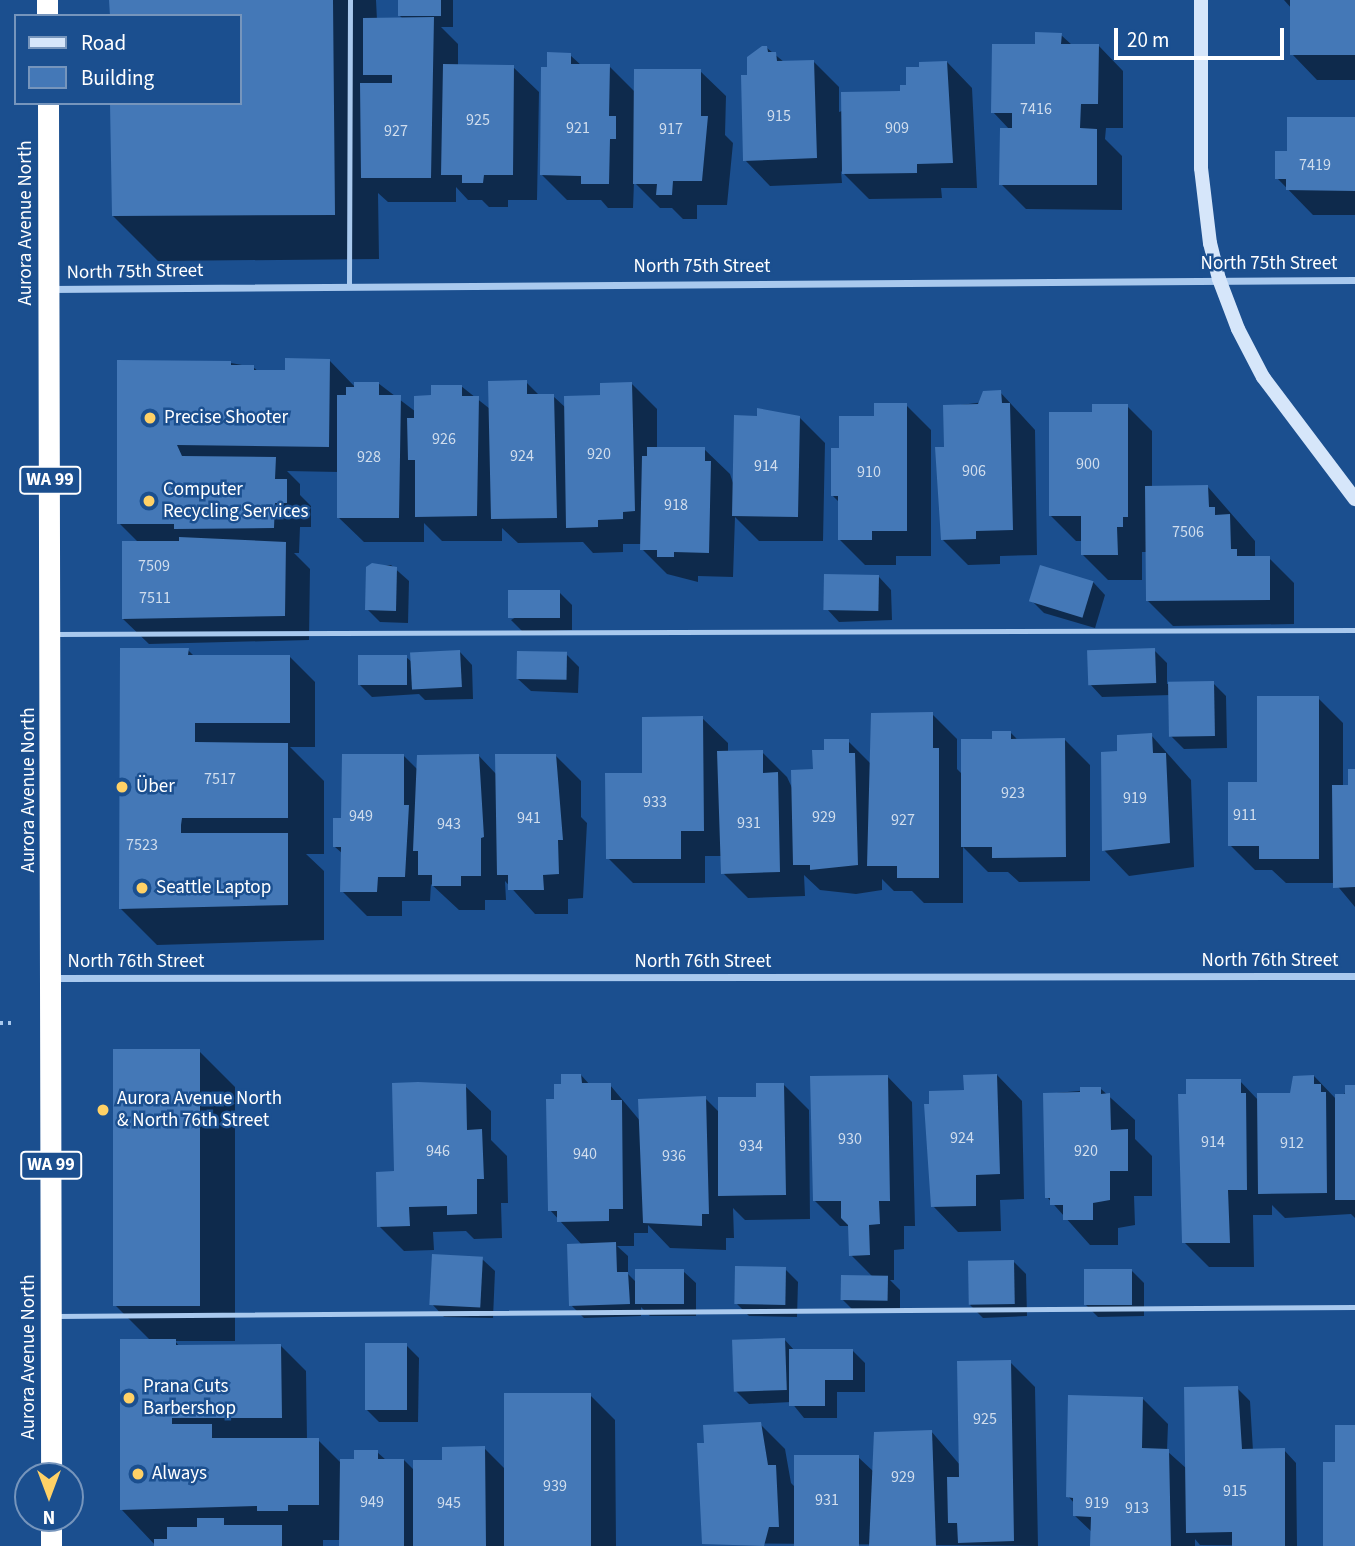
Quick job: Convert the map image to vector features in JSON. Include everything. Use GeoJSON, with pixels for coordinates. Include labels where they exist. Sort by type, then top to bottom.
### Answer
{"type":"FeatureCollection","features":[{"type":"Feature","properties":{"kind":"highway","name":"Aurora Avenue North"},"geometry":{"type":"LineString","coordinates":[[48,105],[51,1462]]}},
{"type":"Feature","properties":{"kind":"street"},"geometry":{"type":"LineString","coordinates":[[1201,0],[1202,180],[1219,279],[1238,329],[1263,377],[1355,499]]}},
{"type":"Feature","properties":{"kind":"street","name":"North 75th Street"},"geometry":{"type":"LineString","coordinates":[[49,289],[1355,279]]}},
{"type":"Feature","properties":{"kind":"street","name":"North 76th Street"},"geometry":{"type":"LineString","coordinates":[[51,978],[1355,976]]}},
{"type":"Feature","properties":{"kind":"lane"},"geometry":{"type":"LineString","coordinates":[[349,286],[350,0]]}},
{"type":"Feature","properties":{"kind":"lane"},"geometry":{"type":"LineString","coordinates":[[51,634],[1355,630]]}},
{"type":"Feature","properties":{"kind":"lane"},"geometry":{"type":"LineString","coordinates":[[52,1316],[1355,1307]]}},
{"type":"Feature","properties":{"kind":"building"},"geometry":{"type":"Polygon","coordinates":[[[109,0],[333,0],[335,215],[112,216],[110,105],[242,105],[242,14],[110,14],[109,0]]]}},
{"type":"Feature","properties":{"kind":"building"},"geometry":{"type":"Polygon","coordinates":[[[398,0],[441,0],[441,16],[398,16],[398,0]]]}},
{"type":"Feature","properties":{"kind":"building"},"geometry":{"type":"Polygon","coordinates":[[[1290,0],[1355,0],[1355,55],[1290,55],[1290,0]]]}},
{"type":"Feature","properties":{"kind":"building"},"geometry":{"type":"Polygon","coordinates":[[[434,17],[431,178],[361,178],[360,83],[392,83],[392,75],[363,75],[363,18],[434,17]]]}},
{"type":"Feature","properties":{"kind":"building"},"geometry":{"type":"Polygon","coordinates":[[[1035,32],[1062,33],[1061,44],[1099,44],[1098,104],[1081,104],[1080,128],[1097,129],[1097,185],[999,185],[1000,128],[1012,128],[1012,113],[991,113],[992,44],[1035,44],[1035,32]]]}},
{"type":"Feature","properties":{"kind":"building"},"geometry":{"type":"Polygon","coordinates":[[[762,46],[767,46],[768,52],[776,52],[777,61],[814,60],[817,158],[743,161],[741,75],[747,75],[747,57],[762,46]]]}},
{"type":"Feature","properties":{"kind":"building"},"geometry":{"type":"Polygon","coordinates":[[[547,52],[571,53],[571,64],[610,64],[609,116],[616,116],[616,139],[610,139],[609,184],[581,184],[581,176],[540,175],[541,67],[547,67],[547,52]]]}},
{"type":"Feature","properties":{"kind":"building"},"geometry":{"type":"Polygon","coordinates":[[[947,61],[953,163],[917,164],[917,173],[842,174],[841,92],[900,91],[900,85],[906,85],[906,67],[919,67],[919,62],[947,61]]]}},
{"type":"Feature","properties":{"kind":"building"},"geometry":{"type":"Polygon","coordinates":[[[443,64],[514,65],[513,175],[484,175],[483,183],[462,183],[462,175],[441,175],[443,64]]]}},
{"type":"Feature","properties":{"kind":"building"},"geometry":{"type":"Polygon","coordinates":[[[634,69],[701,69],[701,116],[708,116],[702,181],[673,181],[672,195],[656,195],[657,184],[633,184],[634,69]]]}},
{"type":"Feature","properties":{"kind":"building"},"geometry":{"type":"Polygon","coordinates":[[[1287,117],[1355,117],[1355,191],[1286,190],[1286,179],[1275,179],[1275,151],[1287,151],[1287,117]]]}},
{"type":"Feature","properties":{"kind":"building"},"geometry":{"type":"Polygon","coordinates":[[[285,358],[330,359],[329,447],[177,445],[182,456],[276,457],[275,479],[287,479],[287,503],[275,503],[274,528],[174,529],[174,524],[117,524],[117,360],[231,361],[231,365],[254,365],[254,370],[285,370],[285,358]]]}},
{"type":"Feature","properties":{"kind":"building"},"geometry":{"type":"Polygon","coordinates":[[[527,380],[527,394],[554,394],[557,518],[491,519],[488,381],[527,380]]]}},
{"type":"Feature","properties":{"kind":"building"},"geometry":{"type":"Polygon","coordinates":[[[354,382],[379,382],[379,395],[401,395],[399,518],[337,518],[337,395],[346,395],[346,387],[354,387],[354,382]]]}},
{"type":"Feature","properties":{"kind":"building"},"geometry":{"type":"Polygon","coordinates":[[[632,382],[635,511],[623,512],[623,519],[598,520],[598,527],[566,528],[564,396],[600,395],[600,383],[632,382]]]}},
{"type":"Feature","properties":{"kind":"building"},"geometry":{"type":"Polygon","coordinates":[[[431,385],[462,385],[462,396],[479,396],[477,516],[415,517],[415,460],[408,460],[407,418],[414,418],[414,396],[431,395],[431,385]]]}},
{"type":"Feature","properties":{"kind":"building"},"geometry":{"type":"Polygon","coordinates":[[[1001,390],[1002,403],[1010,403],[1013,530],[976,531],[976,539],[941,540],[935,447],[944,447],[943,405],[978,404],[983,391],[1001,390]]]}},
{"type":"Feature","properties":{"kind":"building"},"geometry":{"type":"Polygon","coordinates":[[[874,403],[907,403],[907,531],[872,531],[872,540],[838,540],[838,496],[831,496],[831,448],[839,448],[839,416],[874,416],[874,403]]]}},
{"type":"Feature","properties":{"kind":"building"},"geometry":{"type":"Polygon","coordinates":[[[1092,404],[1128,404],[1128,517],[1123,517],[1123,527],[1117,527],[1118,555],[1081,555],[1081,516],[1049,516],[1049,412],[1092,412],[1092,404]]]}},
{"type":"Feature","properties":{"kind":"building"},"geometry":{"type":"Polygon","coordinates":[[[757,408],[800,416],[798,517],[732,516],[734,415],[757,416],[757,408]]]}},
{"type":"Feature","properties":{"kind":"building"},"geometry":{"type":"Polygon","coordinates":[[[647,447],[705,447],[705,461],[711,461],[709,553],[674,552],[674,557],[657,557],[657,550],[640,550],[642,456],[647,456],[647,447]]]}},
{"type":"Feature","properties":{"kind":"building"},"geometry":{"type":"Polygon","coordinates":[[[1208,485],[1209,507],[1215,507],[1215,515],[1230,514],[1231,549],[1237,549],[1237,556],[1270,556],[1270,600],[1146,601],[1145,486],[1208,485]]]}},
{"type":"Feature","properties":{"kind":"building"},"geometry":{"type":"Polygon","coordinates":[[[179,537],[286,542],[285,616],[122,619],[122,541],[179,541],[179,537]]]}},
{"type":"Feature","properties":{"kind":"building"},"geometry":{"type":"Polygon","coordinates":[[[372,563],[397,567],[396,611],[365,610],[366,567],[372,563]]]}},
{"type":"Feature","properties":{"kind":"building"},"geometry":{"type":"Polygon","coordinates":[[[1040,565],[1094,581],[1082,618],[1029,601],[1040,565]]]}},
{"type":"Feature","properties":{"kind":"building"},"geometry":{"type":"Polygon","coordinates":[[[824,574],[879,575],[878,611],[823,610],[824,574]]]}},
{"type":"Feature","properties":{"kind":"building"},"geometry":{"type":"Polygon","coordinates":[[[508,590],[560,590],[560,618],[508,618],[508,590]]]}},
{"type":"Feature","properties":{"kind":"building"},"geometry":{"type":"Polygon","coordinates":[[[120,648],[189,648],[188,655],[290,655],[290,723],[195,723],[195,742],[288,743],[288,818],[182,818],[181,825],[181,833],[288,833],[288,905],[119,909],[120,648]]]}},
{"type":"Feature","properties":{"kind":"building"},"geometry":{"type":"Polygon","coordinates":[[[1155,648],[1156,683],[1088,685],[1087,650],[1155,648]]]}},
{"type":"Feature","properties":{"kind":"building"},"geometry":{"type":"Polygon","coordinates":[[[460,650],[462,687],[412,690],[410,653],[460,650]]]}},
{"type":"Feature","properties":{"kind":"building"},"geometry":{"type":"Polygon","coordinates":[[[517,651],[567,652],[567,680],[517,679],[517,651]]]}},
{"type":"Feature","properties":{"kind":"building"},"geometry":{"type":"Polygon","coordinates":[[[358,655],[407,655],[407,685],[358,685],[358,655]]]}},
{"type":"Feature","properties":{"kind":"building"},"geometry":{"type":"Polygon","coordinates":[[[1214,681],[1215,736],[1169,737],[1168,682],[1214,681]]]}},
{"type":"Feature","properties":{"kind":"building"},"geometry":{"type":"Polygon","coordinates":[[[1257,696],[1319,696],[1319,859],[1259,859],[1259,846],[1228,846],[1228,782],[1257,782],[1257,696]]]}},
{"type":"Feature","properties":{"kind":"building"},"geometry":{"type":"Polygon","coordinates":[[[933,712],[933,748],[939,748],[939,878],[897,878],[897,866],[867,866],[871,713],[933,712]]]}},
{"type":"Feature","properties":{"kind":"building"},"geometry":{"type":"Polygon","coordinates":[[[703,716],[704,831],[681,831],[681,859],[606,859],[605,773],[642,773],[642,717],[703,716]]]}},
{"type":"Feature","properties":{"kind":"building"},"geometry":{"type":"Polygon","coordinates":[[[992,731],[1011,731],[1011,739],[1065,738],[1066,857],[992,858],[992,847],[961,847],[961,739],[992,739],[992,731]]]}},
{"type":"Feature","properties":{"kind":"building"},"geometry":{"type":"Polygon","coordinates":[[[1152,733],[1153,753],[1166,753],[1170,843],[1102,851],[1101,752],[1117,751],[1117,735],[1152,733]]]}},
{"type":"Feature","properties":{"kind":"building"},"geometry":{"type":"Polygon","coordinates":[[[824,739],[849,739],[849,753],[855,753],[858,865],[810,870],[810,865],[793,865],[791,770],[813,769],[812,750],[824,750],[824,739]]]}},
{"type":"Feature","properties":{"kind":"building"},"geometry":{"type":"Polygon","coordinates":[[[763,750],[763,773],[778,772],[780,872],[721,874],[717,751],[763,750]]]}},
{"type":"Feature","properties":{"kind":"building"},"geometry":{"type":"Polygon","coordinates":[[[342,754],[404,754],[404,805],[409,805],[405,877],[378,877],[377,892],[340,892],[341,847],[333,847],[333,818],[341,818],[342,754]]]}},
{"type":"Feature","properties":{"kind":"building"},"geometry":{"type":"Polygon","coordinates":[[[479,754],[484,837],[481,838],[481,876],[461,876],[461,886],[432,886],[432,875],[418,875],[418,851],[413,851],[417,755],[479,754]]]}},
{"type":"Feature","properties":{"kind":"building"},"geometry":{"type":"Polygon","coordinates":[[[495,754],[556,754],[563,840],[558,840],[559,874],[543,875],[544,890],[508,890],[508,875],[497,875],[495,754]]]}},
{"type":"Feature","properties":{"kind":"building"},"geometry":{"type":"Polygon","coordinates":[[[1348,769],[1355,769],[1355,887],[1333,888],[1332,785],[1348,785],[1348,769]]]}},
{"type":"Feature","properties":{"kind":"building"},"geometry":{"type":"Polygon","coordinates":[[[113,1049],[200,1049],[200,1306],[113,1306],[113,1049]]]}},
{"type":"Feature","properties":{"kind":"building"},"geometry":{"type":"Polygon","coordinates":[[[561,1074],[581,1074],[582,1083],[611,1083],[611,1100],[622,1100],[623,1209],[609,1209],[609,1221],[557,1222],[557,1211],[548,1211],[546,1099],[554,1099],[554,1084],[561,1084],[561,1074]]]}},
{"type":"Feature","properties":{"kind":"building"},"geometry":{"type":"Polygon","coordinates":[[[997,1074],[1000,1174],[976,1175],[976,1206],[931,1207],[924,1104],[929,1104],[929,1091],[964,1090],[963,1075],[997,1074]]]}},
{"type":"Feature","properties":{"kind":"building"},"geometry":{"type":"Polygon","coordinates":[[[888,1075],[890,1201],[879,1201],[880,1224],[869,1225],[870,1255],[849,1256],[848,1225],[841,1218],[841,1201],[813,1201],[810,1076],[888,1075]]]}},
{"type":"Feature","properties":{"kind":"building"},"geometry":{"type":"Polygon","coordinates":[[[1314,1075],[1314,1084],[1321,1084],[1321,1092],[1326,1092],[1327,1193],[1258,1194],[1257,1093],[1290,1093],[1293,1076],[1314,1075]]]}},
{"type":"Feature","properties":{"kind":"building"},"geometry":{"type":"Polygon","coordinates":[[[1186,1079],[1241,1079],[1241,1093],[1246,1093],[1247,1190],[1228,1190],[1230,1243],[1182,1243],[1178,1094],[1186,1094],[1186,1079]]]}},
{"type":"Feature","properties":{"kind":"building"},"geometry":{"type":"Polygon","coordinates":[[[392,1083],[466,1084],[467,1130],[482,1129],[484,1179],[477,1179],[477,1214],[447,1215],[447,1206],[409,1207],[410,1226],[377,1227],[376,1172],[394,1171],[392,1083]]]}},
{"type":"Feature","properties":{"kind":"building"},"geometry":{"type":"Polygon","coordinates":[[[756,1083],[784,1083],[786,1195],[718,1196],[718,1097],[756,1097],[756,1083]]]}},
{"type":"Feature","properties":{"kind":"building"},"geometry":{"type":"Polygon","coordinates":[[[1345,1085],[1355,1085],[1355,1200],[1335,1200],[1335,1094],[1345,1094],[1345,1085]]]}},
{"type":"Feature","properties":{"kind":"building"},"geometry":{"type":"Polygon","coordinates":[[[1080,1087],[1101,1087],[1101,1094],[1110,1093],[1111,1130],[1128,1129],[1128,1171],[1110,1171],[1110,1200],[1093,1203],[1093,1220],[1063,1220],[1063,1205],[1050,1205],[1050,1198],[1045,1198],[1043,1093],[1080,1092],[1080,1087]]]}},
{"type":"Feature","properties":{"kind":"building"},"geometry":{"type":"Polygon","coordinates":[[[706,1096],[709,1214],[702,1214],[702,1226],[643,1223],[638,1099],[706,1096]]]}},
{"type":"Feature","properties":{"kind":"building"},"geometry":{"type":"Polygon","coordinates":[[[616,1242],[617,1272],[628,1272],[630,1304],[569,1306],[567,1244],[616,1242]]]}},
{"type":"Feature","properties":{"kind":"building"},"geometry":{"type":"Polygon","coordinates":[[[432,1254],[483,1257],[480,1308],[429,1305],[432,1254]]]}},
{"type":"Feature","properties":{"kind":"building"},"geometry":{"type":"Polygon","coordinates":[[[1014,1260],[1015,1304],[969,1305],[968,1261],[1014,1260]]]}},
{"type":"Feature","properties":{"kind":"building"},"geometry":{"type":"Polygon","coordinates":[[[735,1266],[786,1267],[785,1305],[734,1304],[735,1266]]]}},
{"type":"Feature","properties":{"kind":"building"},"geometry":{"type":"Polygon","coordinates":[[[635,1269],[684,1269],[684,1304],[635,1304],[635,1269]]]}},
{"type":"Feature","properties":{"kind":"building"},"geometry":{"type":"Polygon","coordinates":[[[1084,1269],[1132,1269],[1132,1305],[1084,1305],[1084,1269]]]}},
{"type":"Feature","properties":{"kind":"building"},"geometry":{"type":"Polygon","coordinates":[[[841,1275],[888,1276],[888,1301],[841,1300],[841,1275]]]}},
{"type":"Feature","properties":{"kind":"building"},"geometry":{"type":"Polygon","coordinates":[[[785,1338],[787,1390],[734,1392],[732,1340],[785,1338]]]}},
{"type":"Feature","properties":{"kind":"building"},"geometry":{"type":"Polygon","coordinates":[[[120,1339],[176,1339],[176,1345],[281,1344],[282,1418],[172,1418],[172,1424],[212,1424],[212,1438],[319,1438],[319,1505],[288,1505],[288,1511],[257,1511],[257,1506],[120,1510],[120,1339]]]}},
{"type":"Feature","properties":{"kind":"building"},"geometry":{"type":"Polygon","coordinates":[[[365,1343],[407,1343],[407,1410],[365,1410],[365,1343]]]}},
{"type":"Feature","properties":{"kind":"building"},"geometry":{"type":"Polygon","coordinates":[[[789,1349],[853,1349],[853,1380],[825,1380],[825,1406],[789,1406],[789,1349]]]}},
{"type":"Feature","properties":{"kind":"building"},"geometry":{"type":"Polygon","coordinates":[[[1011,1360],[1014,1541],[958,1543],[957,1523],[948,1523],[947,1477],[959,1477],[957,1361],[1011,1360]]]}},
{"type":"Feature","properties":{"kind":"building"},"geometry":{"type":"Polygon","coordinates":[[[1238,1386],[1242,1449],[1285,1448],[1285,1546],[1232,1546],[1232,1532],[1186,1533],[1184,1387],[1238,1386]]]}},
{"type":"Feature","properties":{"kind":"building"},"geometry":{"type":"Polygon","coordinates":[[[504,1393],[591,1393],[591,1546],[504,1546],[504,1393]]]}},
{"type":"Feature","properties":{"kind":"building"},"geometry":{"type":"Polygon","coordinates":[[[1068,1395],[1143,1397],[1142,1448],[1169,1449],[1171,1546],[1090,1546],[1091,1517],[1073,1516],[1073,1498],[1066,1497],[1068,1395]]]}},
{"type":"Feature","properties":{"kind":"building"},"geometry":{"type":"Polygon","coordinates":[[[761,1422],[768,1465],[776,1465],[779,1527],[769,1527],[764,1546],[702,1544],[697,1443],[704,1443],[703,1425],[761,1422]]]}},
{"type":"Feature","properties":{"kind":"building"},"geometry":{"type":"Polygon","coordinates":[[[1335,1425],[1355,1425],[1355,1546],[1323,1546],[1323,1462],[1335,1462],[1335,1425]]]}},
{"type":"Feature","properties":{"kind":"building"},"geometry":{"type":"Polygon","coordinates":[[[932,1430],[936,1546],[869,1546],[874,1432],[932,1430]]]}},
{"type":"Feature","properties":{"kind":"building"},"geometry":{"type":"Polygon","coordinates":[[[485,1446],[486,1546],[413,1546],[413,1460],[442,1460],[442,1447],[485,1446]]]}},
{"type":"Feature","properties":{"kind":"building"},"geometry":{"type":"Polygon","coordinates":[[[354,1450],[378,1450],[378,1459],[404,1459],[404,1546],[339,1546],[340,1459],[354,1459],[354,1450]]]}},
{"type":"Feature","properties":{"kind":"building"},"geometry":{"type":"Polygon","coordinates":[[[794,1455],[859,1455],[859,1546],[794,1546],[794,1455]]]}},
{"type":"Feature","properties":{"kind":"building"},"geometry":{"type":"Polygon","coordinates":[[[197,1518],[224,1518],[224,1525],[282,1525],[282,1546],[154,1546],[154,1539],[167,1539],[167,1527],[197,1527],[197,1518]]]}},
{"type":"Feature","properties":{"kind":"place","name":"Precise Shooter"},"geometry":{"type":"Point","coordinates":[150,418]}},
{"type":"Feature","properties":{"kind":"place","name":"Computer Recycling Services"},"geometry":{"type":"Point","coordinates":[149,501]}},
{"type":"Feature","properties":{"kind":"place","name":"Über"},"geometry":{"type":"Point","coordinates":[122,787]}},
{"type":"Feature","properties":{"kind":"place","name":"Seattle Laptop"},"geometry":{"type":"Point","coordinates":[142,888]}},
{"type":"Feature","properties":{"kind":"place","name":"Aurora Avenue North & North 76th Street"},"geometry":{"type":"Point","coordinates":[103,1110]}},
{"type":"Feature","properties":{"kind":"place","name":"Prana Cuts Barbershop"},"geometry":{"type":"Point","coordinates":[129,1398]}},
{"type":"Feature","properties":{"kind":"place","name":"Always"},"geometry":{"type":"Point","coordinates":[138,1474]}}]}
